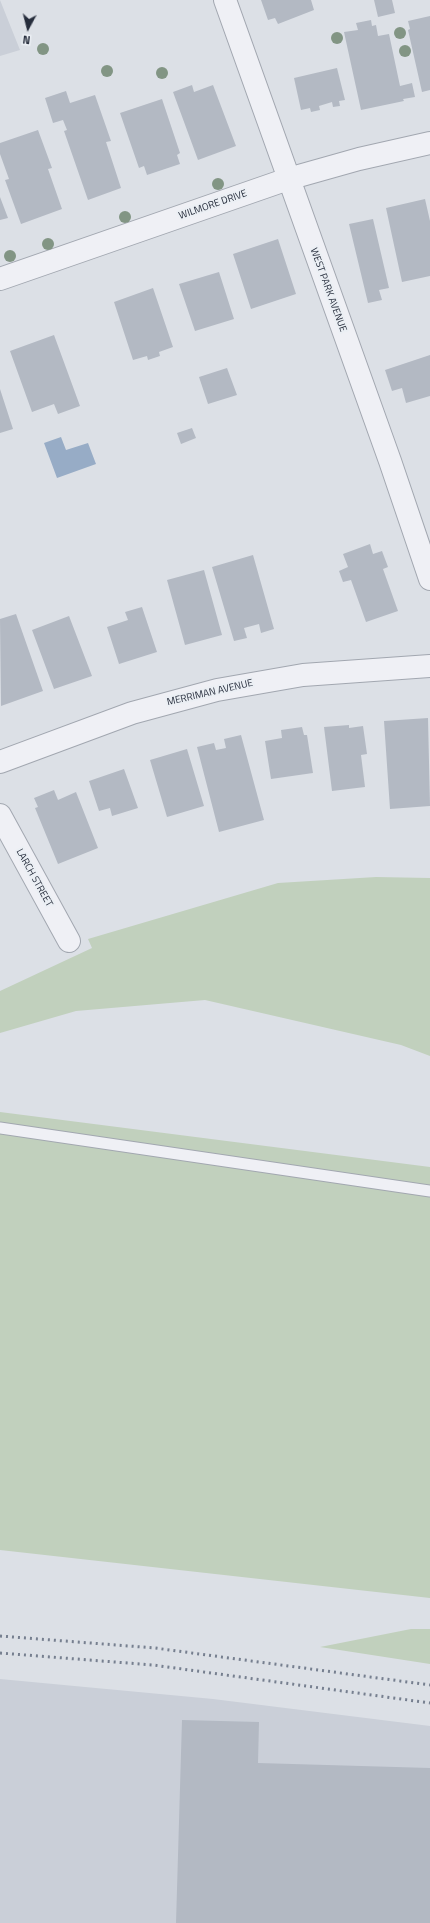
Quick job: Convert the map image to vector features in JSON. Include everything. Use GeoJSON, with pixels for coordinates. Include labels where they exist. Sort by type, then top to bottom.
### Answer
{"type":"FeatureCollection","features":[{"type":"Feature","properties":{"kind":"street","name":"WEST PARK AVENUE"},"geometry":{"type":"LineString","coordinates":[[225,0],[390,461],[430,579]]}},
{"type":"Feature","properties":{"kind":"street","name":"WILMORE DRIVE"},"geometry":{"type":"LineString","coordinates":[[0,279],[288,179],[359,159],[430,143]]}},
{"type":"Feature","properties":{"kind":"street","name":"MERRIMAN AVENUE"},"geometry":{"type":"LineString","coordinates":[[0,762],[132,713],[216,690],[303,675],[430,666]]}},
{"type":"Feature","properties":{"kind":"street","name":"LARCH STREET"},"geometry":{"type":"LineString","coordinates":[[0,815],[68,941]]}},
{"type":"Feature","properties":{"kind":"lane"},"geometry":{"type":"LineString","coordinates":[[0,1128],[430,1190]]}},
{"type":"Feature","properties":{"kind":"shaded area"},"geometry":{"type":"Polygon","coordinates":[[[0,0],[20,50],[0,56],[0,0]]]}},
{"type":"Feature","properties":{"kind":"shaded area"},"geometry":{"type":"Polygon","coordinates":[[[0,1679],[213,1699],[430,1726],[430,1923],[0,1923],[0,1679]]]}},
{"type":"Feature","properties":{"kind":"green space"},"geometry":{"type":"Polygon","coordinates":[[[376,877],[430,878],[430,1056],[401,1045],[205,1000],[76,1011],[0,1033],[0,991],[92,948],[88,939],[278,883],[376,877]]]}},
{"type":"Feature","properties":{"kind":"green space"},"geometry":{"type":"Polygon","coordinates":[[[0,1112],[430,1167],[430,1598],[0,1550],[0,1112]]]}},
{"type":"Feature","properties":{"kind":"green space"},"geometry":{"type":"Polygon","coordinates":[[[411,1629],[430,1629],[430,1664],[320,1647],[411,1629]]]}},
{"type":"Feature","properties":{"kind":"water"},"geometry":{"type":"Polygon","coordinates":[[[61,437],[66,450],[88,443],[96,464],[57,478],[44,443],[61,437]]]}},
{"type":"Feature","properties":{"kind":"building"},"geometry":{"type":"Polygon","coordinates":[[[261,0],[311,0],[314,10],[278,24],[275,18],[268,20],[261,0]]]}},
{"type":"Feature","properties":{"kind":"building"},"geometry":{"type":"Polygon","coordinates":[[[374,0],[392,0],[395,13],[378,17],[374,0]]]}},
{"type":"Feature","properties":{"kind":"building"},"geometry":{"type":"Polygon","coordinates":[[[430,16],[430,90],[422,92],[408,30],[410,29],[408,21],[430,16]]]}},
{"type":"Feature","properties":{"kind":"building"},"geometry":{"type":"Polygon","coordinates":[[[371,20],[372,26],[376,25],[378,36],[389,34],[400,86],[412,83],[415,97],[403,99],[404,101],[361,110],[344,32],[358,30],[356,23],[371,20]]]}},
{"type":"Feature","properties":{"kind":"building"},"geometry":{"type":"Polygon","coordinates":[[[337,68],[345,100],[339,101],[340,106],[333,107],[332,102],[319,106],[320,110],[311,112],[310,108],[301,110],[294,78],[337,68]]]}},
{"type":"Feature","properties":{"kind":"building"},"geometry":{"type":"Polygon","coordinates":[[[192,85],[194,92],[213,85],[236,146],[198,160],[173,92],[192,85]]]}},
{"type":"Feature","properties":{"kind":"building"},"geometry":{"type":"Polygon","coordinates":[[[66,91],[70,103],[95,95],[111,141],[106,142],[121,188],[88,200],[64,131],[67,130],[63,120],[53,123],[45,98],[66,91]]]}},
{"type":"Feature","properties":{"kind":"building"},"geometry":{"type":"Polygon","coordinates":[[[162,99],[180,153],[177,155],[180,164],[147,175],[144,166],[139,168],[120,113],[162,99]]]}},
{"type":"Feature","properties":{"kind":"building"},"geometry":{"type":"Polygon","coordinates":[[[38,130],[52,168],[48,169],[62,209],[21,224],[5,180],[9,179],[0,154],[0,143],[38,130]]]}},
{"type":"Feature","properties":{"kind":"building"},"geometry":{"type":"Polygon","coordinates":[[[0,197],[8,218],[0,220],[0,197]]]}},
{"type":"Feature","properties":{"kind":"building"},"geometry":{"type":"Polygon","coordinates":[[[425,199],[430,221],[430,276],[402,282],[386,208],[425,199]]]}},
{"type":"Feature","properties":{"kind":"building"},"geometry":{"type":"Polygon","coordinates":[[[373,219],[389,288],[379,290],[382,300],[368,303],[349,224],[373,219]]]}},
{"type":"Feature","properties":{"kind":"building"},"geometry":{"type":"Polygon","coordinates":[[[278,239],[296,294],[251,309],[233,254],[278,239]]]}},
{"type":"Feature","properties":{"kind":"building"},"geometry":{"type":"Polygon","coordinates":[[[219,272],[234,319],[195,331],[179,284],[219,272]]]}},
{"type":"Feature","properties":{"kind":"building"},"geometry":{"type":"Polygon","coordinates":[[[153,288],[173,347],[159,352],[160,356],[148,360],[147,356],[133,360],[114,302],[153,288]]]}},
{"type":"Feature","properties":{"kind":"building"},"geometry":{"type":"Polygon","coordinates":[[[54,335],[80,406],[58,414],[54,404],[32,412],[10,351],[54,335]]]}},
{"type":"Feature","properties":{"kind":"building"},"geometry":{"type":"Polygon","coordinates":[[[430,355],[430,396],[406,403],[402,388],[392,391],[385,370],[430,355]]]}},
{"type":"Feature","properties":{"kind":"building"},"geometry":{"type":"Polygon","coordinates":[[[227,368],[237,395],[208,404],[199,377],[227,368]]]}},
{"type":"Feature","properties":{"kind":"building"},"geometry":{"type":"Polygon","coordinates":[[[0,389],[13,429],[0,433],[0,389]]]}},
{"type":"Feature","properties":{"kind":"building"},"geometry":{"type":"Polygon","coordinates":[[[192,428],[196,438],[181,444],[177,433],[192,428]]]}},
{"type":"Feature","properties":{"kind":"building"},"geometry":{"type":"Polygon","coordinates":[[[370,544],[373,554],[382,551],[388,567],[383,569],[398,611],[366,622],[351,580],[343,582],[339,571],[348,567],[343,554],[370,544]]]}},
{"type":"Feature","properties":{"kind":"building"},"geometry":{"type":"Polygon","coordinates":[[[253,555],[274,629],[261,633],[259,624],[244,628],[247,638],[234,641],[212,567],[253,555]]]}},
{"type":"Feature","properties":{"kind":"building"},"geometry":{"type":"Polygon","coordinates":[[[204,570],[222,635],[185,645],[167,580],[204,570]]]}},
{"type":"Feature","properties":{"kind":"building"},"geometry":{"type":"Polygon","coordinates":[[[142,607],[157,652],[119,664],[107,627],[128,620],[125,612],[142,607]]]}},
{"type":"Feature","properties":{"kind":"building"},"geometry":{"type":"Polygon","coordinates":[[[16,614],[43,691],[1,706],[0,619],[16,614]]]}},
{"type":"Feature","properties":{"kind":"building"},"geometry":{"type":"Polygon","coordinates":[[[69,616],[92,676],[54,689],[32,630],[69,616]]]}},
{"type":"Feature","properties":{"kind":"building"},"geometry":{"type":"Polygon","coordinates":[[[428,718],[430,806],[390,809],[384,721],[428,718]]]}},
{"type":"Feature","properties":{"kind":"building"},"geometry":{"type":"Polygon","coordinates":[[[349,725],[349,728],[363,726],[367,754],[361,755],[365,787],[332,791],[324,727],[349,725]]]}},
{"type":"Feature","properties":{"kind":"building"},"geometry":{"type":"Polygon","coordinates":[[[302,727],[304,735],[307,735],[313,773],[271,779],[265,741],[282,738],[281,730],[302,727]]]}},
{"type":"Feature","properties":{"kind":"building"},"geometry":{"type":"Polygon","coordinates":[[[241,735],[264,820],[219,832],[197,747],[214,743],[216,750],[226,748],[224,739],[241,735]]]}},
{"type":"Feature","properties":{"kind":"building"},"geometry":{"type":"Polygon","coordinates":[[[187,749],[204,806],[167,817],[150,760],[187,749]]]}},
{"type":"Feature","properties":{"kind":"building"},"geometry":{"type":"Polygon","coordinates":[[[124,769],[138,808],[112,816],[110,808],[99,811],[89,781],[124,769]]]}},
{"type":"Feature","properties":{"kind":"building"},"geometry":{"type":"Polygon","coordinates":[[[54,790],[58,800],[76,792],[98,848],[58,864],[35,808],[38,807],[34,798],[54,790]]]}},
{"type":"Feature","properties":{"kind":"building"},"geometry":{"type":"Polygon","coordinates":[[[182,1720],[259,1722],[258,1763],[430,1768],[430,1923],[176,1923],[182,1720]]]}},
{"type":"Feature","properties":{"kind":"railway"},"geometry":{"type":"LineString","coordinates":[[0,1636],[155,1648],[430,1685]]}},
{"type":"Feature","properties":{"kind":"railway"},"geometry":{"type":"LineString","coordinates":[[0,1653],[153,1665],[430,1703]]}}]}
